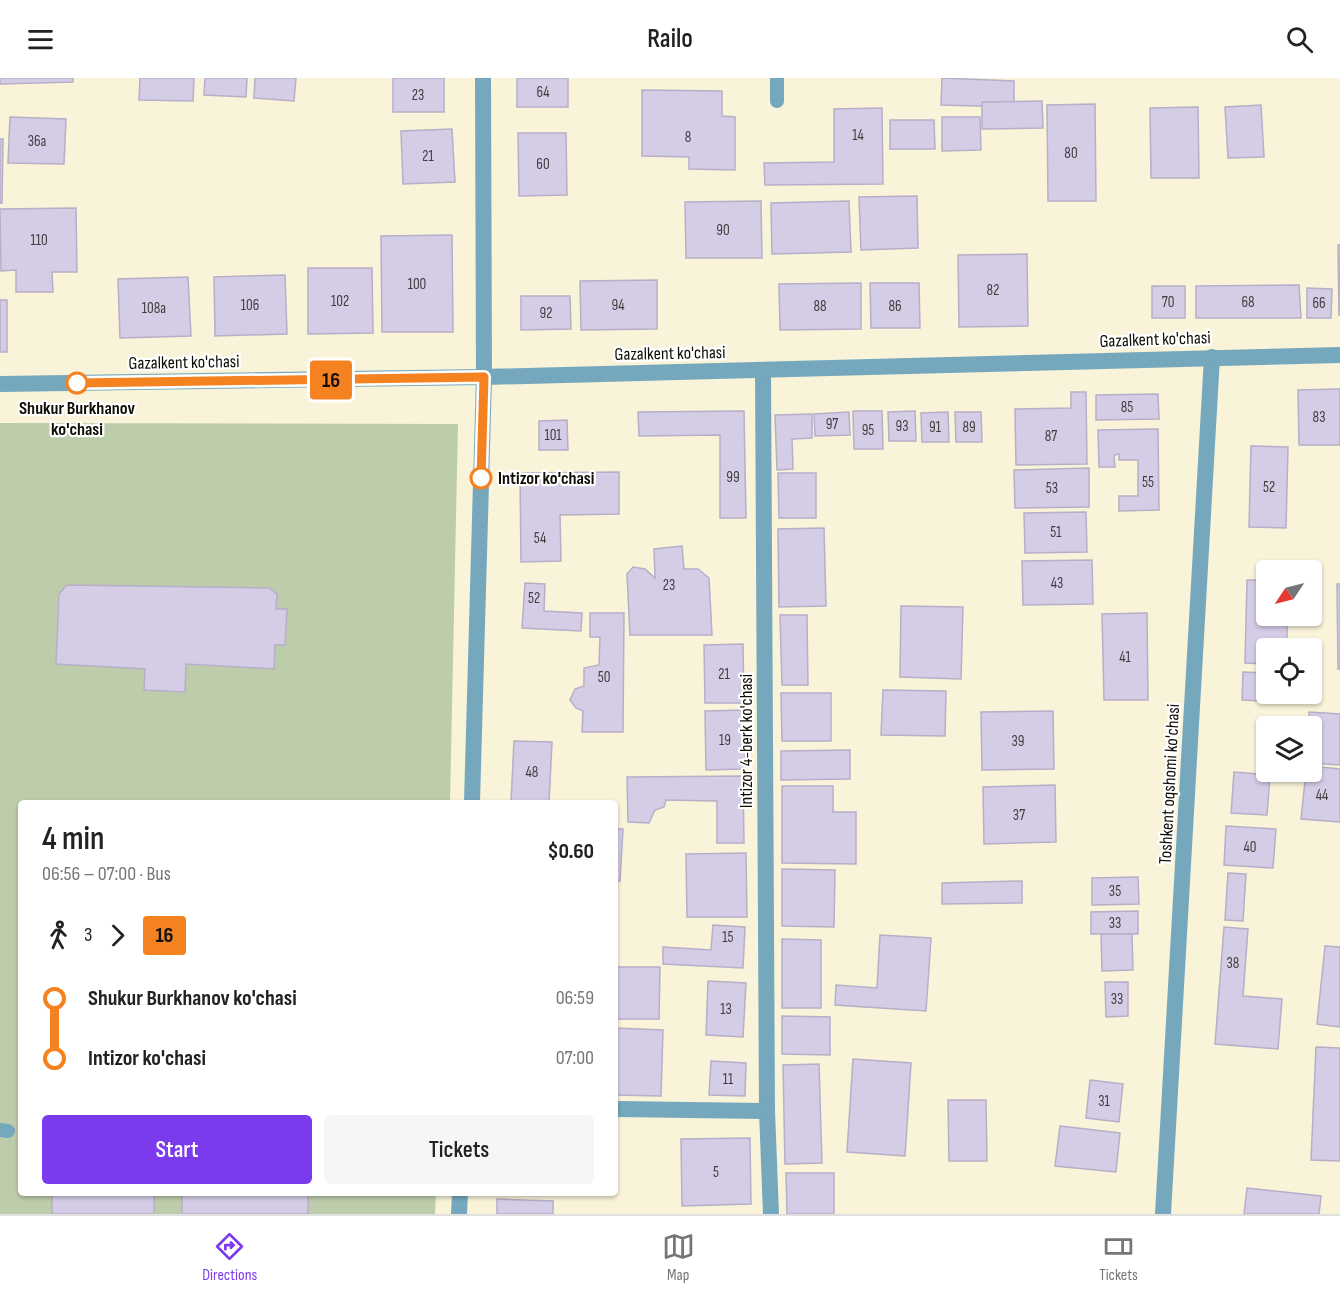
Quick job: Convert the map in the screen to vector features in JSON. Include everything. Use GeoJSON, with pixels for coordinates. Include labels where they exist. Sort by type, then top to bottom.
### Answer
{"type":"FeatureCollection","features":[{"type":"Feature","properties":{"kind":"street"},"geometry":{"type":"LineString","coordinates":[[472,800],[484,377],[483,78]]}},
{"type":"Feature","properties":{"kind":"street","name":"Gazalkent ko'chasi"},"geometry":{"type":"LineString","coordinates":[[0,384],[484,377],[1340,355]]}},
{"type":"Feature","properties":{"kind":"street","name":"Toshkent oqshomi ko'chasi"},"geometry":{"type":"LineString","coordinates":[[1163,1214],[1212,357]]}},
{"type":"Feature","properties":{"kind":"street","name":"Intizor 4-berk ko'chasi"},"geometry":{"type":"LineString","coordinates":[[764,370],[767,1111],[771,1214]]}},
{"type":"Feature","properties":{"kind":"street"},"geometry":{"type":"LineString","coordinates":[[618,1109],[767,1111]]}},
{"type":"Feature","properties":{"kind":"street"},"geometry":{"type":"LineString","coordinates":[[459,1214],[460,1196]]}},
{"type":"Feature","properties":{"kind":"lane"},"geometry":{"type":"LineString","coordinates":[[777,78],[777,101]]}},
{"type":"Feature","properties":{"kind":"green space"},"geometry":{"type":"Polygon","coordinates":[[[0,423],[458,424],[450,800],[18,800],[18,1196],[436,1196],[435,1214],[0,1214],[0,423]]]}},
{"type":"Feature","properties":{"kind":"building"},"geometry":{"type":"Polygon","coordinates":[[[0,78],[73,78],[73,82],[0,84],[0,78]]]}},
{"type":"Feature","properties":{"kind":"building"},"geometry":{"type":"Polygon","coordinates":[[[140,78],[194,78],[193,101],[139,100],[140,78]]]}},
{"type":"Feature","properties":{"kind":"building"},"geometry":{"type":"Polygon","coordinates":[[[205,78],[247,78],[246,97],[204,95],[205,78]]]}},
{"type":"Feature","properties":{"kind":"building"},"geometry":{"type":"Polygon","coordinates":[[[255,78],[296,78],[294,101],[254,98],[255,78]]]}},
{"type":"Feature","properties":{"kind":"building"},"geometry":{"type":"Polygon","coordinates":[[[393,78],[444,78],[444,112],[393,112],[393,78]]]}},
{"type":"Feature","properties":{"kind":"building"},"geometry":{"type":"Polygon","coordinates":[[[517,78],[568,78],[568,107],[517,107],[517,78]]]}},
{"type":"Feature","properties":{"kind":"building"},"geometry":{"type":"Polygon","coordinates":[[[942,78],[1014,81],[1014,107],[941,105],[942,78]]]}},
{"type":"Feature","properties":{"kind":"building"},"geometry":{"type":"Polygon","coordinates":[[[642,90],[722,91],[722,116],[735,117],[735,170],[689,169],[689,157],[642,156],[642,90]]]}},
{"type":"Feature","properties":{"kind":"building"},"geometry":{"type":"Polygon","coordinates":[[[1042,101],[1043,128],[982,129],[982,102],[1042,101]]]}},
{"type":"Feature","properties":{"kind":"building"},"geometry":{"type":"Polygon","coordinates":[[[1095,104],[1096,201],[1048,201],[1047,105],[1095,104]]]}},
{"type":"Feature","properties":{"kind":"building"},"geometry":{"type":"Polygon","coordinates":[[[1261,105],[1264,157],[1228,158],[1225,107],[1261,105]]]}},
{"type":"Feature","properties":{"kind":"building"},"geometry":{"type":"Polygon","coordinates":[[[1198,107],[1199,178],[1151,178],[1150,108],[1198,107]]]}},
{"type":"Feature","properties":{"kind":"building"},"geometry":{"type":"Polygon","coordinates":[[[882,108],[883,184],[765,185],[764,163],[834,162],[834,109],[882,108]]]}},
{"type":"Feature","properties":{"kind":"building"},"geometry":{"type":"Polygon","coordinates":[[[10,117],[66,119],[64,164],[8,163],[10,117]]]}},
{"type":"Feature","properties":{"kind":"building"},"geometry":{"type":"Polygon","coordinates":[[[942,117],[980,117],[981,150],[942,151],[942,117]]]}},
{"type":"Feature","properties":{"kind":"building"},"geometry":{"type":"Polygon","coordinates":[[[890,120],[934,120],[935,149],[890,149],[890,120]]]}},
{"type":"Feature","properties":{"kind":"building"},"geometry":{"type":"Polygon","coordinates":[[[452,129],[455,182],[403,184],[401,131],[452,129]]]}},
{"type":"Feature","properties":{"kind":"building"},"geometry":{"type":"Polygon","coordinates":[[[518,133],[566,133],[567,195],[519,196],[518,133]]]}},
{"type":"Feature","properties":{"kind":"building"},"geometry":{"type":"Polygon","coordinates":[[[0,139],[3,139],[2,203],[0,203],[0,139]]]}},
{"type":"Feature","properties":{"kind":"building"},"geometry":{"type":"Polygon","coordinates":[[[917,196],[918,248],[861,250],[859,197],[917,196]]]}},
{"type":"Feature","properties":{"kind":"building"},"geometry":{"type":"Polygon","coordinates":[[[761,201],[762,258],[686,258],[685,202],[761,201]]]}},
{"type":"Feature","properties":{"kind":"building"},"geometry":{"type":"Polygon","coordinates":[[[849,201],[851,252],[772,254],[771,203],[849,201]]]}},
{"type":"Feature","properties":{"kind":"building"},"geometry":{"type":"Polygon","coordinates":[[[76,208],[77,272],[52,272],[53,292],[16,292],[16,270],[1,271],[0,209],[76,208]]]}},
{"type":"Feature","properties":{"kind":"building"},"geometry":{"type":"Polygon","coordinates":[[[452,235],[453,332],[382,332],[381,236],[452,235]]]}},
{"type":"Feature","properties":{"kind":"building"},"geometry":{"type":"Polygon","coordinates":[[[1338,245],[1340,245],[1340,315],[1339,315],[1338,245]]]}},
{"type":"Feature","properties":{"kind":"building"},"geometry":{"type":"Polygon","coordinates":[[[1027,254],[1028,326],[959,327],[958,255],[1027,254]]]}},
{"type":"Feature","properties":{"kind":"building"},"geometry":{"type":"Polygon","coordinates":[[[308,268],[372,268],[373,333],[308,334],[308,268]]]}},
{"type":"Feature","properties":{"kind":"building"},"geometry":{"type":"Polygon","coordinates":[[[285,275],[287,334],[215,336],[214,277],[285,275]]]}},
{"type":"Feature","properties":{"kind":"building"},"geometry":{"type":"Polygon","coordinates":[[[188,277],[191,336],[120,338],[118,279],[188,277]]]}},
{"type":"Feature","properties":{"kind":"building"},"geometry":{"type":"Polygon","coordinates":[[[657,280],[657,329],[581,330],[580,281],[657,280]]]}},
{"type":"Feature","properties":{"kind":"building"},"geometry":{"type":"Polygon","coordinates":[[[861,283],[861,329],[780,330],[779,284],[861,283]]]}},
{"type":"Feature","properties":{"kind":"building"},"geometry":{"type":"Polygon","coordinates":[[[870,283],[919,283],[920,328],[871,328],[870,283]]]}},
{"type":"Feature","properties":{"kind":"building"},"geometry":{"type":"Polygon","coordinates":[[[1299,285],[1301,318],[1196,318],[1196,286],[1299,285]]]}},
{"type":"Feature","properties":{"kind":"building"},"geometry":{"type":"Polygon","coordinates":[[[1152,286],[1185,286],[1185,318],[1152,318],[1152,286]]]}},
{"type":"Feature","properties":{"kind":"building"},"geometry":{"type":"Polygon","coordinates":[[[1307,288],[1332,289],[1331,318],[1307,318],[1307,288]]]}},
{"type":"Feature","properties":{"kind":"building"},"geometry":{"type":"Polygon","coordinates":[[[521,296],[570,296],[571,329],[521,330],[521,296]]]}},
{"type":"Feature","properties":{"kind":"building"},"geometry":{"type":"Polygon","coordinates":[[[0,300],[7,300],[7,352],[0,352],[0,300]]]}},
{"type":"Feature","properties":{"kind":"building"},"geometry":{"type":"Polygon","coordinates":[[[1340,389],[1340,445],[1299,445],[1298,390],[1340,389]]]}},
{"type":"Feature","properties":{"kind":"building"},"geometry":{"type":"Polygon","coordinates":[[[1071,392],[1086,392],[1087,464],[1016,465],[1015,409],[1071,408],[1071,392]]]}},
{"type":"Feature","properties":{"kind":"building"},"geometry":{"type":"Polygon","coordinates":[[[1158,394],[1159,419],[1096,420],[1096,395],[1158,394]]]}},
{"type":"Feature","properties":{"kind":"building"},"geometry":{"type":"Polygon","coordinates":[[[744,411],[746,518],[720,518],[720,435],[639,436],[638,412],[744,411]]]}},
{"type":"Feature","properties":{"kind":"building"},"geometry":{"type":"Polygon","coordinates":[[[853,411],[882,411],[883,449],[854,449],[853,411]]]}},
{"type":"Feature","properties":{"kind":"building"},"geometry":{"type":"Polygon","coordinates":[[[915,411],[916,441],[889,441],[888,412],[915,411]]]}},
{"type":"Feature","properties":{"kind":"building"},"geometry":{"type":"Polygon","coordinates":[[[849,412],[850,435],[815,436],[814,414],[849,412]]]}},
{"type":"Feature","properties":{"kind":"building"},"geometry":{"type":"Polygon","coordinates":[[[948,412],[949,442],[922,442],[921,413],[948,412]]]}},
{"type":"Feature","properties":{"kind":"building"},"geometry":{"type":"Polygon","coordinates":[[[955,412],[981,412],[982,442],[956,442],[955,412]]]}},
{"type":"Feature","properties":{"kind":"building"},"geometry":{"type":"Polygon","coordinates":[[[812,414],[812,438],[792,439],[793,469],[777,470],[775,415],[812,414]]]}},
{"type":"Feature","properties":{"kind":"building"},"geometry":{"type":"Polygon","coordinates":[[[567,420],[568,450],[539,450],[539,421],[567,420]]]}},
{"type":"Feature","properties":{"kind":"building"},"geometry":{"type":"Polygon","coordinates":[[[1158,429],[1159,510],[1119,511],[1119,496],[1138,496],[1138,460],[1119,460],[1119,454],[1114,455],[1115,467],[1099,467],[1098,430],[1158,429]]]}},
{"type":"Feature","properties":{"kind":"building"},"geometry":{"type":"Polygon","coordinates":[[[1251,446],[1288,447],[1286,528],[1249,527],[1251,446]]]}},
{"type":"Feature","properties":{"kind":"building"},"geometry":{"type":"Polygon","coordinates":[[[1089,468],[1089,507],[1015,508],[1014,470],[1089,468]]]}},
{"type":"Feature","properties":{"kind":"building"},"geometry":{"type":"Polygon","coordinates":[[[619,472],[619,514],[560,515],[561,561],[521,562],[520,473],[619,472]]]}},
{"type":"Feature","properties":{"kind":"building"},"geometry":{"type":"Polygon","coordinates":[[[778,473],[816,473],[816,518],[779,518],[778,473]]]}},
{"type":"Feature","properties":{"kind":"building"},"geometry":{"type":"Polygon","coordinates":[[[1086,512],[1087,552],[1025,553],[1024,513],[1086,512]]]}},
{"type":"Feature","properties":{"kind":"building"},"geometry":{"type":"Polygon","coordinates":[[[824,528],[826,606],[779,607],[778,529],[824,528]]]}},
{"type":"Feature","properties":{"kind":"building"},"geometry":{"type":"Polygon","coordinates":[[[682,546],[684,569],[698,569],[709,578],[712,635],[630,635],[627,574],[633,567],[645,569],[655,578],[654,549],[682,546]]]}},
{"type":"Feature","properties":{"kind":"building"},"geometry":{"type":"Polygon","coordinates":[[[1092,560],[1093,604],[1023,605],[1022,561],[1092,560]]]}},
{"type":"Feature","properties":{"kind":"building"},"geometry":{"type":"Polygon","coordinates":[[[1247,580],[1256,580],[1256,626],[1287,626],[1287,638],[1256,638],[1256,664],[1245,663],[1247,580]]]}},
{"type":"Feature","properties":{"kind":"building"},"geometry":{"type":"Polygon","coordinates":[[[525,583],[545,584],[544,611],[582,613],[581,631],[522,628],[525,583]]]}},
{"type":"Feature","properties":{"kind":"building"},"geometry":{"type":"Polygon","coordinates":[[[1337,584],[1340,584],[1340,669],[1338,669],[1337,584]]]}},
{"type":"Feature","properties":{"kind":"building"},"geometry":{"type":"Polygon","coordinates":[[[67,585],[269,588],[277,594],[276,609],[287,609],[285,645],[275,645],[274,669],[186,664],[185,692],[144,690],[145,669],[56,664],[59,594],[67,585]]]}},
{"type":"Feature","properties":{"kind":"building"},"geometry":{"type":"Polygon","coordinates":[[[901,606],[963,607],[961,679],[900,677],[901,606]]]}},
{"type":"Feature","properties":{"kind":"building"},"geometry":{"type":"Polygon","coordinates":[[[590,613],[624,613],[623,732],[582,732],[583,711],[576,708],[570,700],[575,689],[584,686],[584,668],[599,665],[600,637],[590,637],[590,613]]]}},
{"type":"Feature","properties":{"kind":"building"},"geometry":{"type":"Polygon","coordinates":[[[1147,613],[1148,700],[1104,700],[1102,614],[1147,613]]]}},
{"type":"Feature","properties":{"kind":"building"},"geometry":{"type":"Polygon","coordinates":[[[780,615],[807,615],[808,685],[782,685],[780,615]]]}},
{"type":"Feature","properties":{"kind":"building"},"geometry":{"type":"Polygon","coordinates":[[[743,644],[744,703],[705,703],[704,645],[743,644]]]}},
{"type":"Feature","properties":{"kind":"building"},"geometry":{"type":"Polygon","coordinates":[[[1243,672],[1256,673],[1256,701],[1242,700],[1243,672]]]}},
{"type":"Feature","properties":{"kind":"building"},"geometry":{"type":"Polygon","coordinates":[[[883,690],[946,691],[945,736],[881,735],[883,690]]]}},
{"type":"Feature","properties":{"kind":"building"},"geometry":{"type":"Polygon","coordinates":[[[781,693],[831,693],[831,741],[782,741],[781,693]]]}},
{"type":"Feature","properties":{"kind":"building"},"geometry":{"type":"Polygon","coordinates":[[[744,710],[745,769],[706,770],[705,711],[744,710]]]}},
{"type":"Feature","properties":{"kind":"building"},"geometry":{"type":"Polygon","coordinates":[[[1053,711],[1054,769],[982,770],[981,712],[1053,711]]]}},
{"type":"Feature","properties":{"kind":"building"},"geometry":{"type":"Polygon","coordinates":[[[1309,712],[1340,714],[1340,765],[1322,764],[1322,716],[1309,716],[1309,712]]]}},
{"type":"Feature","properties":{"kind":"building"},"geometry":{"type":"Polygon","coordinates":[[[514,741],[552,742],[549,800],[511,800],[514,741]]]}},
{"type":"Feature","properties":{"kind":"building"},"geometry":{"type":"Polygon","coordinates":[[[850,750],[850,779],[781,780],[781,751],[850,750]]]}},
{"type":"Feature","properties":{"kind":"building"},"geometry":{"type":"Polygon","coordinates":[[[1322,767],[1340,769],[1340,822],[1301,819],[1305,782],[1322,782],[1322,767]]]}},
{"type":"Feature","properties":{"kind":"building"},"geometry":{"type":"Polygon","coordinates":[[[1234,772],[1256,774],[1256,782],[1269,782],[1267,815],[1231,813],[1234,772]]]}},
{"type":"Feature","properties":{"kind":"building"},"geometry":{"type":"Polygon","coordinates":[[[743,776],[744,843],[717,843],[717,801],[666,800],[664,807],[655,810],[649,823],[628,822],[627,777],[743,776]]]}},
{"type":"Feature","properties":{"kind":"building"},"geometry":{"type":"Polygon","coordinates":[[[1055,785],[1056,842],[984,844],[983,787],[1055,785]]]}},
{"type":"Feature","properties":{"kind":"building"},"geometry":{"type":"Polygon","coordinates":[[[782,786],[833,786],[833,812],[856,812],[856,864],[782,863],[782,786]]]}},
{"type":"Feature","properties":{"kind":"building"},"geometry":{"type":"Polygon","coordinates":[[[1226,826],[1276,829],[1273,868],[1224,865],[1226,826]]]}},
{"type":"Feature","properties":{"kind":"building"},"geometry":{"type":"Polygon","coordinates":[[[618,829],[623,829],[620,881],[618,881],[618,829]]]}},
{"type":"Feature","properties":{"kind":"building"},"geometry":{"type":"Polygon","coordinates":[[[746,853],[747,917],[687,917],[686,854],[746,853]]]}},
{"type":"Feature","properties":{"kind":"building"},"geometry":{"type":"Polygon","coordinates":[[[782,869],[835,870],[834,927],[782,926],[782,869]]]}},
{"type":"Feature","properties":{"kind":"building"},"geometry":{"type":"Polygon","coordinates":[[[1228,873],[1246,874],[1243,921],[1225,920],[1228,873]]]}},
{"type":"Feature","properties":{"kind":"building"},"geometry":{"type":"Polygon","coordinates":[[[1138,877],[1139,904],[1092,905],[1092,878],[1138,877]]]}},
{"type":"Feature","properties":{"kind":"building"},"geometry":{"type":"Polygon","coordinates":[[[1022,881],[1022,903],[942,904],[942,883],[1022,881]]]}},
{"type":"Feature","properties":{"kind":"building"},"geometry":{"type":"Polygon","coordinates":[[[1138,911],[1138,934],[1091,934],[1091,912],[1138,911]]]}},
{"type":"Feature","properties":{"kind":"building"},"geometry":{"type":"Polygon","coordinates":[[[713,925],[745,927],[743,968],[663,964],[663,947],[711,950],[713,925]]]}},
{"type":"Feature","properties":{"kind":"building"},"geometry":{"type":"Polygon","coordinates":[[[1224,927],[1248,929],[1243,996],[1282,999],[1278,1049],[1215,1044],[1224,927]]]}},
{"type":"Feature","properties":{"kind":"building"},"geometry":{"type":"Polygon","coordinates":[[[1101,934],[1132,934],[1133,970],[1102,971],[1101,934]]]}},
{"type":"Feature","properties":{"kind":"building"},"geometry":{"type":"Polygon","coordinates":[[[880,935],[931,938],[926,1011],[835,1005],[836,985],[877,988],[880,935]]]}},
{"type":"Feature","properties":{"kind":"building"},"geometry":{"type":"Polygon","coordinates":[[[782,939],[821,940],[821,1008],[782,1008],[782,939]]]}},
{"type":"Feature","properties":{"kind":"building"},"geometry":{"type":"Polygon","coordinates":[[[1325,946],[1340,947],[1340,1027],[1317,1024],[1325,946]]]}},
{"type":"Feature","properties":{"kind":"building"},"geometry":{"type":"Polygon","coordinates":[[[618,967],[660,967],[659,1019],[618,1019],[618,967]]]}},
{"type":"Feature","properties":{"kind":"building"},"geometry":{"type":"Polygon","coordinates":[[[708,981],[746,983],[743,1037],[706,1035],[708,981]]]}},
{"type":"Feature","properties":{"kind":"building"},"geometry":{"type":"Polygon","coordinates":[[[1105,982],[1128,982],[1128,1016],[1106,1017],[1105,982]]]}},
{"type":"Feature","properties":{"kind":"building"},"geometry":{"type":"Polygon","coordinates":[[[782,1016],[830,1017],[830,1055],[782,1054],[782,1016]]]}},
{"type":"Feature","properties":{"kind":"building"},"geometry":{"type":"Polygon","coordinates":[[[618,1028],[663,1030],[661,1096],[618,1095],[618,1028]]]}},
{"type":"Feature","properties":{"kind":"building"},"geometry":{"type":"Polygon","coordinates":[[[1316,1047],[1340,1048],[1340,1161],[1311,1160],[1316,1047]]]}},
{"type":"Feature","properties":{"kind":"building"},"geometry":{"type":"Polygon","coordinates":[[[853,1059],[911,1063],[905,1156],[847,1152],[853,1059]]]}},
{"type":"Feature","properties":{"kind":"building"},"geometry":{"type":"Polygon","coordinates":[[[711,1061],[746,1063],[745,1096],[709,1095],[711,1061]]]}},
{"type":"Feature","properties":{"kind":"building"},"geometry":{"type":"Polygon","coordinates":[[[819,1064],[822,1163],[785,1164],[783,1065],[819,1064]]]}},
{"type":"Feature","properties":{"kind":"building"},"geometry":{"type":"Polygon","coordinates":[[[1090,1080],[1123,1084],[1119,1122],[1086,1118],[1090,1080]]]}},
{"type":"Feature","properties":{"kind":"building"},"geometry":{"type":"Polygon","coordinates":[[[948,1100],[986,1100],[987,1161],[949,1161],[948,1100]]]}},
{"type":"Feature","properties":{"kind":"building"},"geometry":{"type":"Polygon","coordinates":[[[1060,1126],[1120,1133],[1116,1172],[1055,1166],[1060,1126]]]}},
{"type":"Feature","properties":{"kind":"building"},"geometry":{"type":"Polygon","coordinates":[[[750,1138],[751,1204],[682,1206],[681,1139],[750,1138]]]}},
{"type":"Feature","properties":{"kind":"building"},"geometry":{"type":"Polygon","coordinates":[[[786,1173],[834,1173],[834,1214],[787,1214],[786,1173]]]}},
{"type":"Feature","properties":{"kind":"building"},"geometry":{"type":"Polygon","coordinates":[[[1247,1188],[1321,1196],[1319,1214],[1244,1214],[1247,1188]]]}},
{"type":"Feature","properties":{"kind":"building"},"geometry":{"type":"Polygon","coordinates":[[[52,1196],[154,1196],[154,1214],[52,1214],[52,1196]]]}},
{"type":"Feature","properties":{"kind":"building"},"geometry":{"type":"Polygon","coordinates":[[[182,1196],[308,1196],[308,1214],[182,1214],[182,1196]]]}},
{"type":"Feature","properties":{"kind":"building"},"geometry":{"type":"Polygon","coordinates":[[[497,1199],[553,1201],[553,1214],[497,1214],[497,1199]]]}},
{"type":"Feature","properties":{"kind":"bus line","name":"16"},"geometry":{"type":"LineString","coordinates":[[77,383],[484,377],[481,478]]}},
{"type":"Feature","properties":{"kind":"place","name":"Shukur Burkhanov ko'chasi"},"geometry":{"type":"Point","coordinates":[77,383]}},
{"type":"Feature","properties":{"kind":"place","name":"Intizor ko'chasi"},"geometry":{"type":"Point","coordinates":[481,478]}}]}
